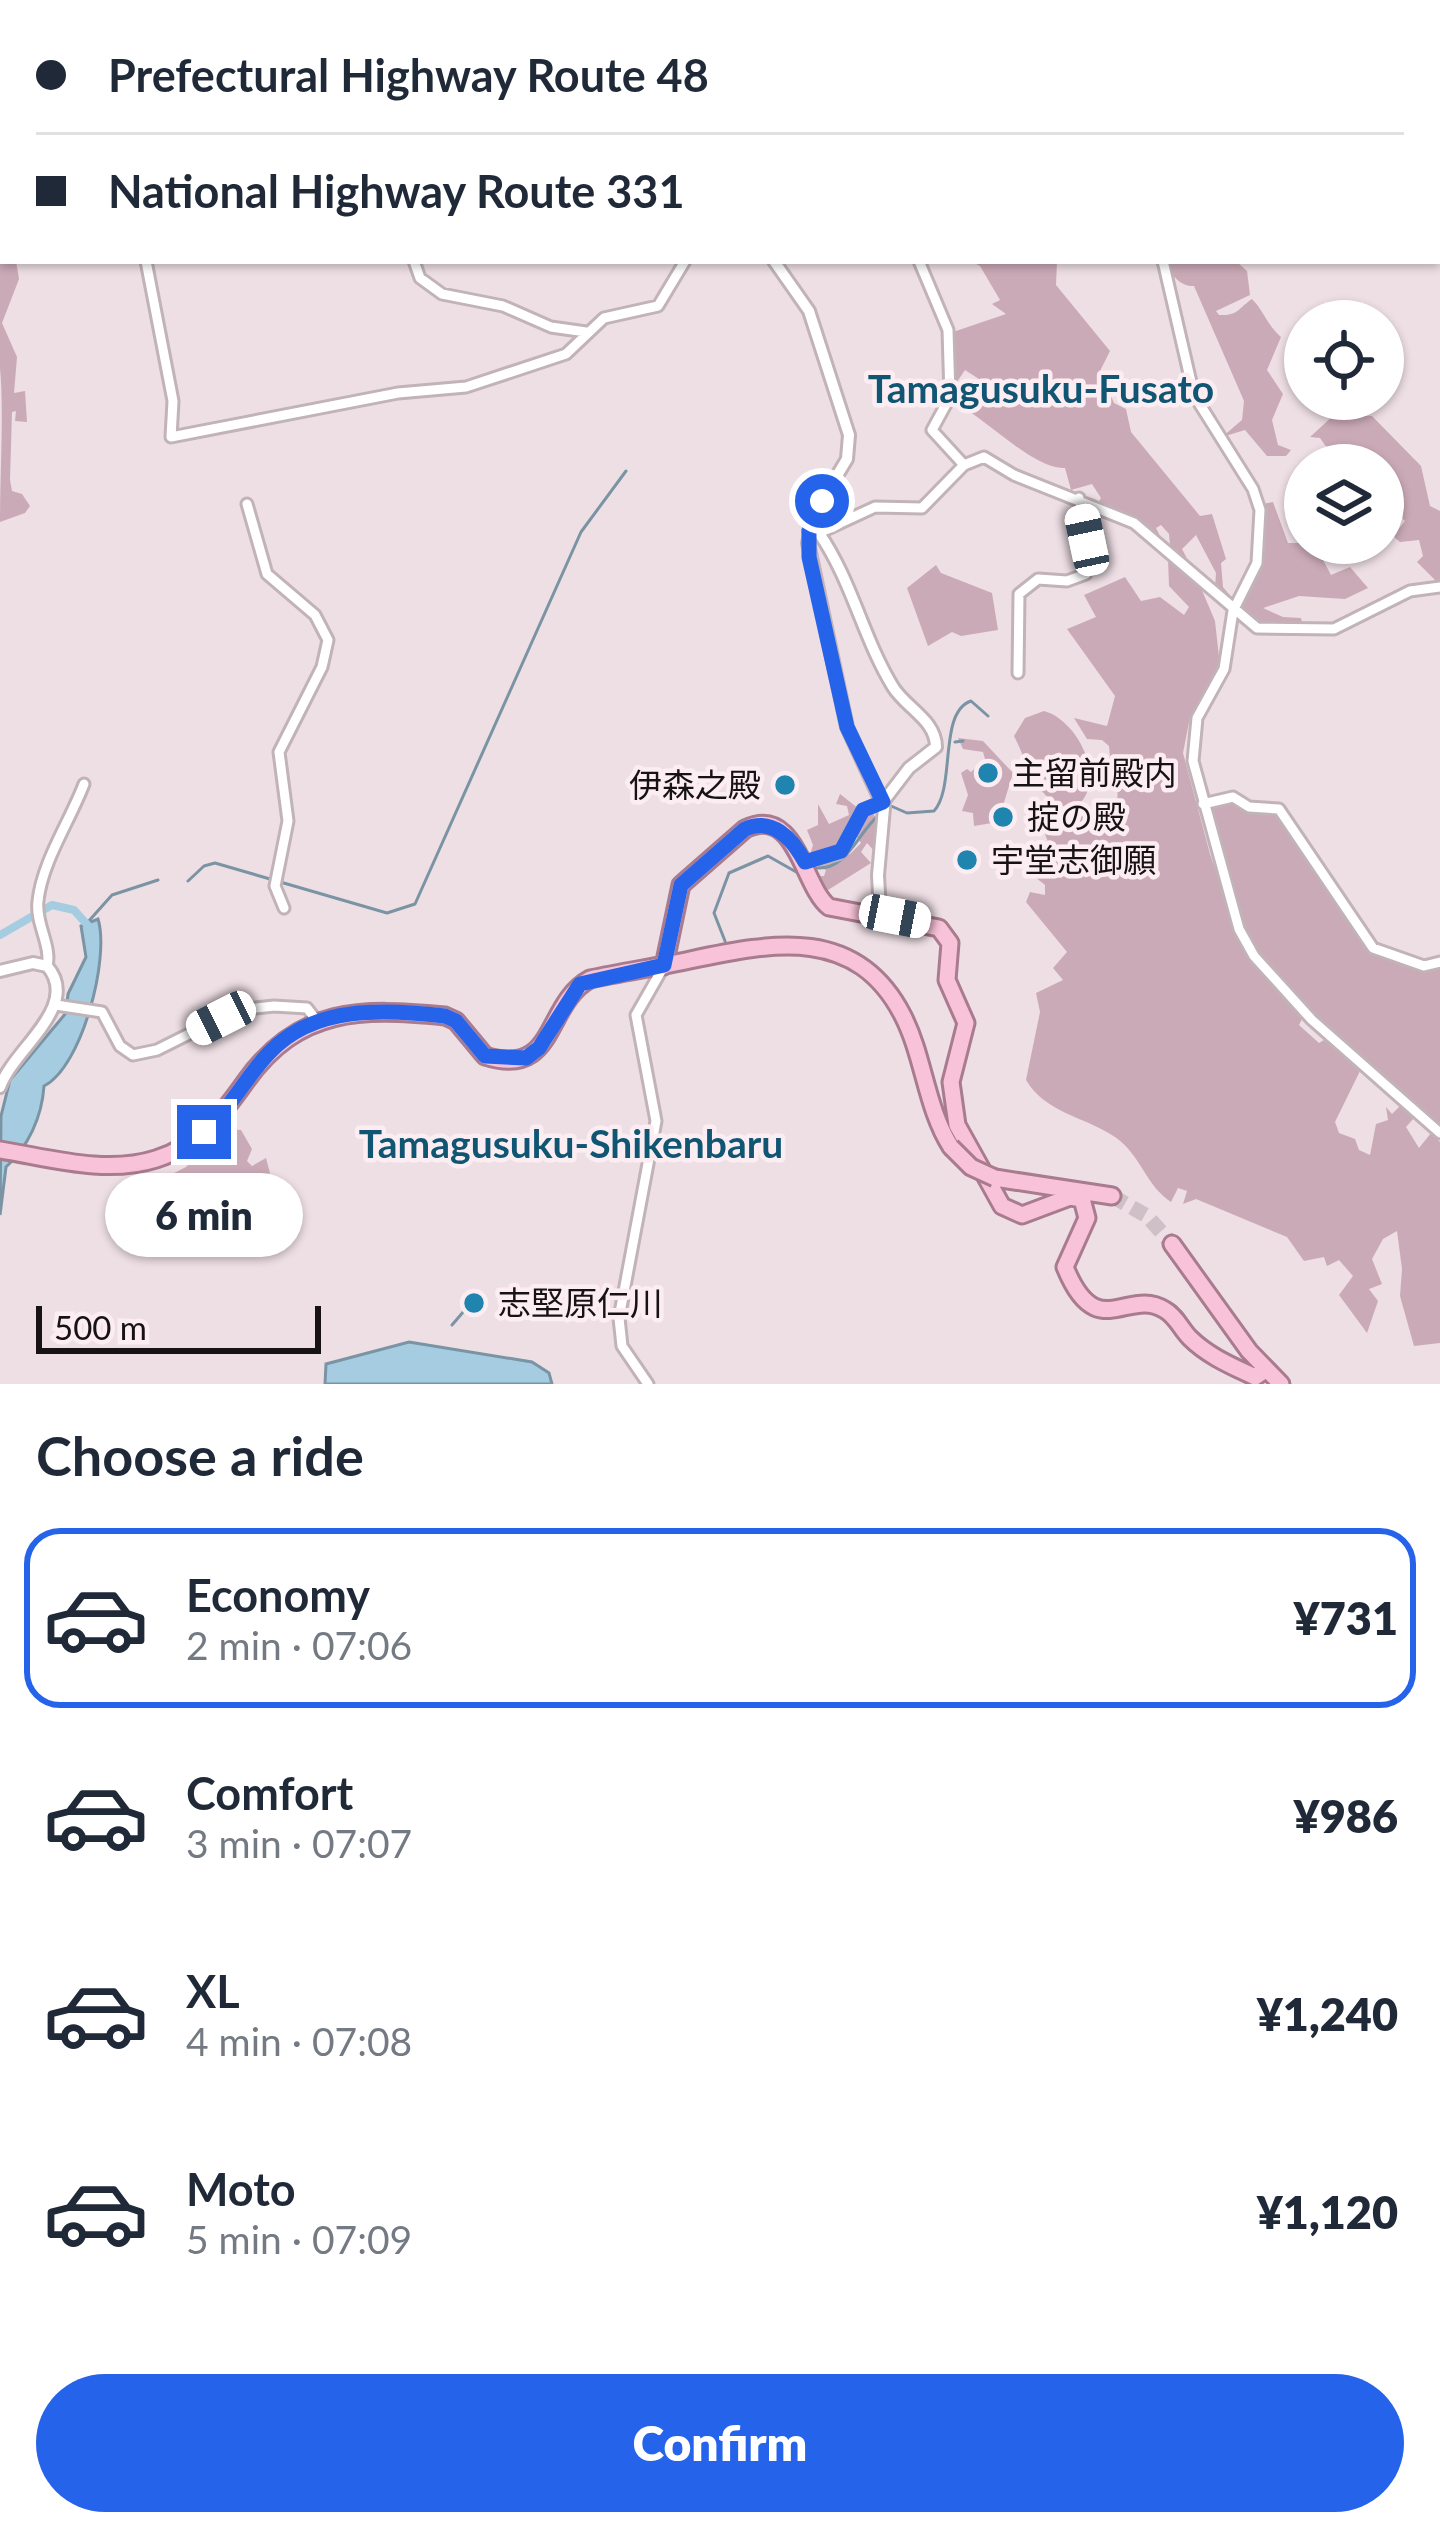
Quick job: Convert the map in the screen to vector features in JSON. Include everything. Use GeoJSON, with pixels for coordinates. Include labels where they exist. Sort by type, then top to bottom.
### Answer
{"type":"FeatureCollection","features":[{"type":"Feature","properties":{"kind":"highway"},"geometry":{"type":"LineString","coordinates":[[664,965],[681,885],[756,824],[772,826],[806,866],[827,905],[932,925],[950,943],[947,980],[966,1028],[951,1082],[955,1118],[1002,1206],[1022,1215],[1070,1197],[1082,1199],[1088,1218],[1065,1268],[1091,1304],[1107,1312],[1156,1306],[1170,1313],[1205,1352],[1255,1377],[1265,1370]]}},
{"type":"Feature","properties":{"kind":"highway"},"geometry":{"type":"LineString","coordinates":[[0,1150],[114,1166],[175,1151],[211,1126],[277,1045],[317,1021],[359,1012],[445,1016],[456,1021],[485,1056],[518,1060],[536,1052],[584,982],[775,945],[839,954],[870,971],[890,993],[952,1147],[971,1166],[995,1178],[1112,1196]]}},
{"type":"Feature","properties":{"kind":"highway"},"geometry":{"type":"LineString","coordinates":[[1172,1244],[1265,1370],[1281,1384]]}},
{"type":"Feature","properties":{"kind":"main road"},"geometry":{"type":"LineString","coordinates":[[776,264],[812,319],[848,430],[845,464],[814,532],[809,557],[844,716],[883,802],[880,914]]}},
{"type":"Feature","properties":{"kind":"main road"},"geometry":{"type":"LineString","coordinates":[[814,532],[845,576],[858,619],[893,687],[931,727],[937,740],[936,747],[909,768],[883,802]]}},
{"type":"Feature","properties":{"kind":"main road"},"geometry":{"type":"LineString","coordinates":[[0,971],[33,963],[47,966],[60,1006],[10,1063],[0,1087]]}},
{"type":"Feature","properties":{"kind":"street"},"geometry":{"type":"LineString","coordinates":[[147,264],[173,401],[171,437],[347,402],[466,387],[566,354],[586,332],[615,315],[654,308],[683,264]]}},
{"type":"Feature","properties":{"kind":"street"},"geometry":{"type":"LineString","coordinates":[[415,264],[420,278],[442,293],[503,306],[551,327],[586,332]]}},
{"type":"Feature","properties":{"kind":"street"},"geometry":{"type":"LineString","coordinates":[[920,264],[949,329],[952,388],[932,430],[964,465]]}},
{"type":"Feature","properties":{"kind":"street"},"geometry":{"type":"LineString","coordinates":[[1164,264],[1194,395],[1259,502],[1259,554],[1233,610],[1224,669],[1195,729],[1193,766],[1248,949],[1312,1020],[1440,1133]]}},
{"type":"Feature","properties":{"kind":"street"},"geometry":{"type":"LineString","coordinates":[[814,532],[874,507],[922,508],[964,465],[990,458],[1014,475],[1134,523],[1233,610],[1266,630],[1334,629],[1404,593],[1440,587]]}},
{"type":"Feature","properties":{"kind":"street"},"geometry":{"type":"LineString","coordinates":[[1018,673],[1019,594],[1038,579],[1067,580],[1086,574],[1091,557],[1079,498]]}},
{"type":"Feature","properties":{"kind":"street"},"geometry":{"type":"LineString","coordinates":[[247,504],[268,574],[278,588],[316,615],[328,640],[322,668],[279,752],[288,821],[275,882],[284,908]]}},
{"type":"Feature","properties":{"kind":"street"},"geometry":{"type":"LineString","coordinates":[[47,966],[50,958],[38,924],[38,895],[84,784]]}},
{"type":"Feature","properties":{"kind":"street"},"geometry":{"type":"LineString","coordinates":[[1204,804],[1233,797],[1250,806],[1279,809],[1372,948],[1424,966],[1440,962]]}},
{"type":"Feature","properties":{"kind":"street"},"geometry":{"type":"LineString","coordinates":[[806,866],[838,854],[863,810],[883,802]]}},
{"type":"Feature","properties":{"kind":"street"},"geometry":{"type":"LineString","coordinates":[[648,1384],[622,1346],[619,1318],[656,1121],[636,1016],[664,965]]}},
{"type":"Feature","properties":{"kind":"street"},"geometry":{"type":"LineString","coordinates":[[60,1006],[105,1015],[114,1038],[133,1054],[157,1050],[250,1008],[308,1008],[317,1021]]}},
{"type":"Feature","properties":{"kind":"shaded area"},"geometry":{"type":"Polygon","coordinates":[[[0,264],[16,264],[19,279],[2,323],[17,357],[14,393],[25,391],[27,422],[15,421],[16,411],[12,412],[10,480],[12,491],[22,494],[30,506],[25,513],[0,522],[2,422],[0,264]]]}},
{"type":"Feature","properties":{"kind":"shaded area"},"geometry":{"type":"Polygon","coordinates":[[[976,264],[1057,264],[1056,285],[1110,351],[1100,371],[1114,403],[1126,409],[1131,432],[1200,516],[1212,514],[1226,559],[1221,563],[1223,587],[1232,598],[1228,600],[1215,588],[1216,573],[1196,535],[1182,549],[1193,570],[1170,546],[1169,534],[1161,525],[1156,528],[1162,540],[1098,503],[1101,498],[1092,484],[1071,490],[1065,468],[1027,454],[965,409],[962,394],[982,398],[999,392],[965,370],[955,385],[953,332],[1006,314],[992,304],[1000,300],[976,264]]]}},
{"type":"Feature","properties":{"kind":"shaded area"},"geometry":{"type":"Polygon","coordinates":[[[1166,264],[1239,264],[1247,271],[1250,295],[1216,311],[1231,314],[1252,299],[1281,337],[1267,370],[1283,394],[1272,420],[1284,456],[1267,456],[1245,430],[1222,437],[1242,420],[1244,401],[1194,286],[1176,278],[1166,264]]]}},
{"type":"Feature","properties":{"kind":"shaded area"},"geometry":{"type":"Polygon","coordinates":[[[1328,420],[1376,420],[1399,444],[1324,444],[1310,437],[1328,420]]]}},
{"type":"Feature","properties":{"kind":"shaded area"},"geometry":{"type":"Polygon","coordinates":[[[1404,449],[1421,466],[1430,506],[1440,511],[1440,585],[1417,562],[1423,556],[1419,540],[1404,542],[1404,449]]]}},
{"type":"Feature","properties":{"kind":"shaded area"},"geometry":{"type":"Polygon","coordinates":[[[1273,502],[1284,532],[1284,564],[1325,564],[1331,575],[1350,567],[1368,588],[1345,599],[1299,596],[1263,608],[1283,617],[1301,618],[1303,626],[1264,624],[1237,609],[1258,570],[1262,504],[1273,502]]]}},
{"type":"Feature","properties":{"kind":"shaded area"},"geometry":{"type":"Polygon","coordinates":[[[1168,559],[1201,588],[1215,621],[1220,666],[1190,717],[1183,753],[1210,854],[1245,954],[1302,1019],[1299,1025],[1360,1071],[1335,1122],[1339,1133],[1355,1139],[1359,1150],[1370,1155],[1376,1124],[1388,1120],[1386,1107],[1392,1114],[1400,1106],[1414,1118],[1406,1127],[1419,1148],[1431,1133],[1440,1142],[1440,1343],[1414,1346],[1400,1296],[1397,1231],[1383,1239],[1372,1259],[1382,1284],[1369,1289],[1378,1301],[1367,1333],[1339,1295],[1353,1276],[1339,1260],[1327,1266],[1324,1257],[1304,1261],[1287,1237],[1196,1199],[1183,1204],[1187,1191],[1178,1188],[1171,1202],[1155,1188],[1124,1144],[1044,1100],[1026,1080],[1040,1012],[1036,993],[1063,980],[1053,968],[1067,952],[1026,902],[1030,892],[1045,895],[1045,885],[1035,877],[1052,852],[1041,824],[1048,817],[1069,820],[1117,806],[1118,784],[1103,764],[1110,757],[1109,746],[1087,739],[1074,718],[1107,726],[1115,696],[1067,629],[1096,617],[1084,595],[1125,577],[1141,601],[1160,597],[1184,615],[1189,607],[1169,586],[1168,559]]]}},
{"type":"Feature","properties":{"kind":"shaded area"},"geometry":{"type":"Polygon","coordinates":[[[936,565],[941,573],[992,593],[998,630],[961,636],[952,632],[928,646],[907,588],[936,565]]]}},
{"type":"Feature","properties":{"kind":"shaded area"},"geometry":{"type":"Polygon","coordinates":[[[1044,711],[1068,726],[1085,752],[1090,782],[1077,806],[1054,802],[1045,794],[1014,736],[1025,718],[1044,711]]]}},
{"type":"Feature","properties":{"kind":"shaded area"},"geometry":{"type":"Polygon","coordinates":[[[958,738],[983,741],[1013,773],[998,822],[974,826],[973,813],[962,811],[968,795],[961,773],[971,772],[985,759],[983,752],[963,749],[958,738]]]}},
{"type":"Feature","properties":{"kind":"shaded area"},"geometry":{"type":"Polygon","coordinates":[[[840,794],[859,809],[835,852],[810,855],[813,845],[807,830],[818,825],[818,804],[829,824],[849,815],[847,806],[836,804],[840,794]]]}},
{"type":"Feature","properties":{"kind":"shaded area"},"geometry":{"type":"Polygon","coordinates":[[[1232,799],[1277,809],[1368,948],[1380,957],[1440,965],[1440,1126],[1308,1011],[1252,946],[1207,805],[1232,799]]]}},
{"type":"Feature","properties":{"kind":"shaded area"},"geometry":{"type":"Polygon","coordinates":[[[871,809],[879,825],[876,853],[867,843],[861,852],[871,863],[828,890],[816,876],[824,876],[826,870],[812,865],[850,854],[861,843],[854,833],[871,809]]]}},
{"type":"Feature","properties":{"kind":"shaded area"},"geometry":{"type":"Polygon","coordinates":[[[216,1128],[241,1130],[252,1149],[247,1161],[252,1166],[266,1158],[274,1188],[256,1198],[264,1204],[276,1200],[276,1210],[266,1218],[233,1192],[220,1209],[242,1233],[196,1227],[178,1231],[158,1215],[171,1199],[166,1177],[186,1167],[205,1148],[201,1140],[216,1128]]]}},
{"type":"Feature","properties":{"kind":"water"},"geometry":{"type":"Polygon","coordinates":[[[98,919],[100,959],[90,1010],[70,1057],[44,1086],[27,1141],[6,1167],[0,1215],[1,1116],[10,1080],[66,1013],[68,994],[86,957],[81,926],[98,919]]]}},
{"type":"Feature","properties":{"kind":"water"},"geometry":{"type":"Polygon","coordinates":[[[409,1342],[532,1362],[549,1373],[552,1384],[325,1384],[326,1364],[409,1342]]]}},
{"type":"Feature","properties":{"kind":"waterway"},"geometry":{"type":"LineString","coordinates":[[188,881],[204,866],[215,863],[387,913],[415,904],[581,532],[626,471]]}},
{"type":"Feature","properties":{"kind":"waterway"},"geometry":{"type":"LineString","coordinates":[[891,806],[907,813],[934,811],[941,800],[954,719],[971,701],[988,716]]}},
{"type":"Feature","properties":{"kind":"waterway"},"geometry":{"type":"LineString","coordinates":[[955,742],[963,741]]}},
{"type":"Feature","properties":{"kind":"waterway"},"geometry":{"type":"LineString","coordinates":[[811,867],[823,868],[842,859],[878,816]]}},
{"type":"Feature","properties":{"kind":"waterway"},"geometry":{"type":"LineString","coordinates":[[725,941],[714,913],[729,873],[768,856],[798,873]]}},
{"type":"Feature","properties":{"kind":"waterway"},"geometry":{"type":"LineString","coordinates":[[87,923],[112,895],[158,880]]}},
{"type":"Feature","properties":{"kind":"waterway"},"geometry":{"type":"LineString","coordinates":[[0,935],[52,905],[74,910],[92,930]]}},
{"type":"Feature","properties":{"kind":"waterway"},"geometry":{"type":"LineString","coordinates":[[452,1325],[470,1304]]}},
{"type":"Feature","properties":{"kind":"tunnel"},"geometry":{"type":"LineString","coordinates":[[1112,1196],[1147,1216],[1172,1244]]}},
{"type":"Feature","properties":{"kind":"place","name":"主留前殿内"},"geometry":{"type":"Point","coordinates":[988,773]}},
{"type":"Feature","properties":{"kind":"place","name":"伊森之殿"},"geometry":{"type":"Point","coordinates":[785,785]}},
{"type":"Feature","properties":{"kind":"place","name":"掟の殿"},"geometry":{"type":"Point","coordinates":[1003,817]}},
{"type":"Feature","properties":{"kind":"place","name":"宇堂志御願"},"geometry":{"type":"Point","coordinates":[967,860]}},
{"type":"Feature","properties":{"kind":"place","name":"志堅原仁川"},"geometry":{"type":"Point","coordinates":[474,1303]}},
{"type":"Feature","properties":{"kind":"district","name":"Tamagusuku-Fusato"},"geometry":{"type":"Point","coordinates":[1041,389]}},
{"type":"Feature","properties":{"kind":"district","name":"Tamagusuku-Shikenbaru"},"geometry":{"type":"Point","coordinates":[571,1144]}},
{"type":"Feature","properties":{"kind":"route"},"geometry":{"type":"LineString","coordinates":[[204,1132],[277,1045],[328,1018],[359,1012],[445,1016],[456,1021],[485,1056],[526,1058],[539,1048],[580,984],[664,965],[681,885],[745,829],[756,824],[772,826],[805,862],[841,851],[863,810],[883,802],[847,727],[809,557],[809,531],[822,501]]}}]}
